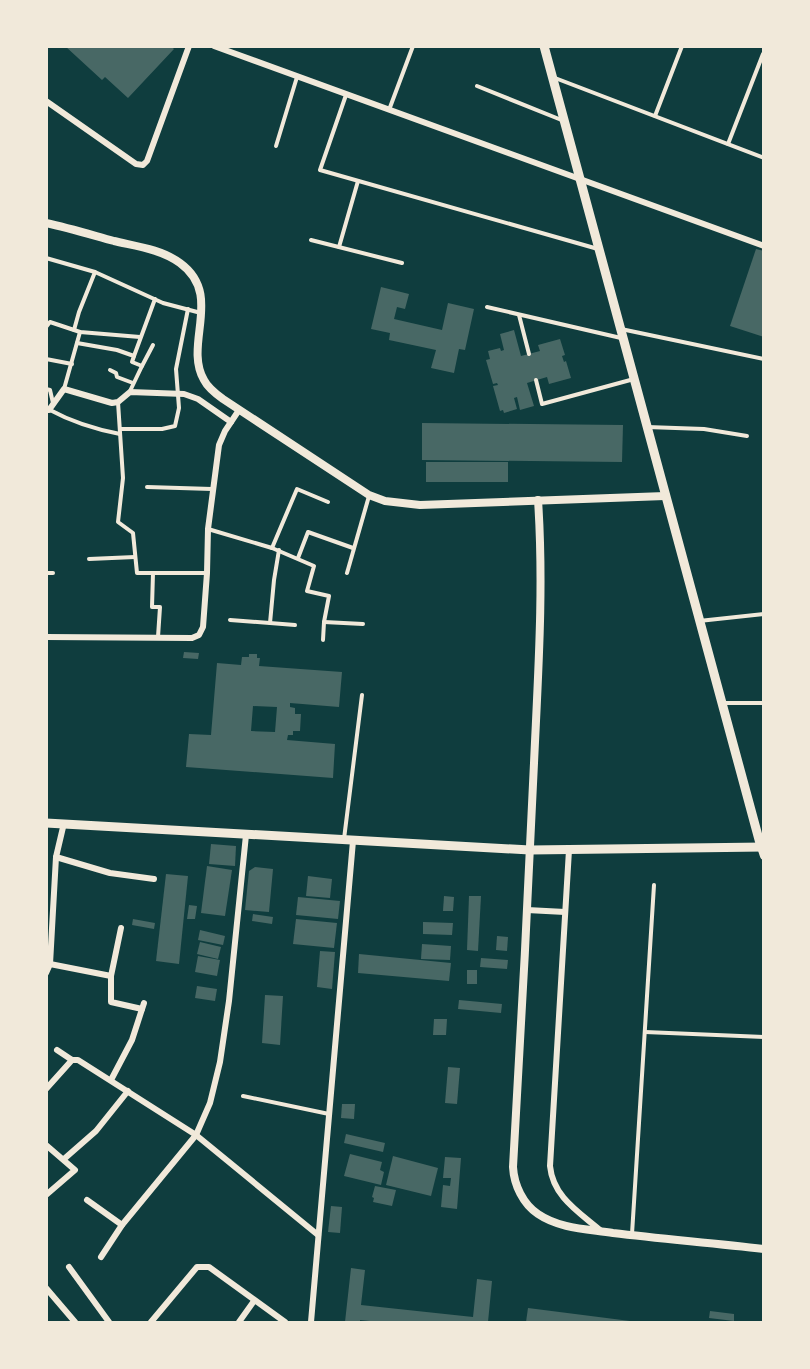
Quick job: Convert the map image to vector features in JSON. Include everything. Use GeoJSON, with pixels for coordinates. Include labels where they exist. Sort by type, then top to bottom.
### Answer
{"type":"FeatureCollection","features":[{"type":"Feature","properties":{"kind":"main road"},"geometry":{"type":"LineString","coordinates":[[46,823],[531,850],[763,850],[698,621],[544,46]]}},
{"type":"Feature","properties":{"kind":"street"},"geometry":{"type":"LineString","coordinates":[[46,101],[136,164],[143,165],[147,161],[189,46]]}},
{"type":"Feature","properties":{"kind":"street"},"geometry":{"type":"LineString","coordinates":[[214,46],[764,246]]}},
{"type":"Feature","properties":{"kind":"street"},"geometry":{"type":"LineString","coordinates":[[46,223],[159,252],[178,261],[192,276],[201,295],[198,362],[203,378],[212,390],[369,495],[394,503],[420,505],[664,496]]}},
{"type":"Feature","properties":{"kind":"street"},"geometry":{"type":"LineString","coordinates":[[50,408],[64,389],[112,403],[118,402],[130,392],[179,393],[193,397],[231,422]]}},
{"type":"Feature","properties":{"kind":"street"},"geometry":{"type":"LineString","coordinates":[[46,637],[192,638],[199,635],[203,627],[208,529],[220,440],[239,410]]}},
{"type":"Feature","properties":{"kind":"street"},"geometry":{"type":"LineString","coordinates":[[538,500],[541,538],[541,616],[531,850],[513,1167],[515,1182],[527,1204],[539,1215],[563,1225],[764,1250]]}},
{"type":"Feature","properties":{"kind":"street"},"geometry":{"type":"LineString","coordinates":[[46,973],[50,964],[56,857],[64,823]]}},
{"type":"Feature","properties":{"kind":"street"},"geometry":{"type":"LineString","coordinates":[[101,1257],[122,1225],[196,1135],[210,1103],[220,1062],[229,1001],[246,835]]}},
{"type":"Feature","properties":{"kind":"street"},"geometry":{"type":"LineString","coordinates":[[311,1323],[349,840]]}},
{"type":"Feature","properties":{"kind":"street"},"geometry":{"type":"LineString","coordinates":[[569,849],[549,1166],[552,1180],[559,1193],[602,1231]]}},
{"type":"Feature","properties":{"kind":"street"},"geometry":{"type":"LineString","coordinates":[[56,857],[110,873],[154,879]]}},
{"type":"Feature","properties":{"kind":"street"},"geometry":{"type":"LineString","coordinates":[[527,910],[565,912]]}},
{"type":"Feature","properties":{"kind":"street"},"geometry":{"type":"LineString","coordinates":[[111,1080],[132,1040],[142,1006],[111,1002],[111,976],[121,928]]}},
{"type":"Feature","properties":{"kind":"street"},"geometry":{"type":"LineString","coordinates":[[50,964],[111,976]]}},
{"type":"Feature","properties":{"kind":"street"},"geometry":{"type":"LineString","coordinates":[[57,1050],[72,1060]]}},
{"type":"Feature","properties":{"kind":"street"},"geometry":{"type":"LineString","coordinates":[[46,1089],[72,1060],[78,1059],[196,1135],[318,1235]]}},
{"type":"Feature","properties":{"kind":"street"},"geometry":{"type":"LineString","coordinates":[[64,1159],[96,1131],[128,1091]]}},
{"type":"Feature","properties":{"kind":"street"},"geometry":{"type":"LineString","coordinates":[[46,1145],[75,1170],[46,1195]]}},
{"type":"Feature","properties":{"kind":"street"},"geometry":{"type":"LineString","coordinates":[[87,1200],[122,1225]]}},
{"type":"Feature","properties":{"kind":"street"},"geometry":{"type":"LineString","coordinates":[[69,1267],[109,1323]]}},
{"type":"Feature","properties":{"kind":"street"},"geometry":{"type":"LineString","coordinates":[[151,1323],[197,1267],[209,1267],[285,1323]]}},
{"type":"Feature","properties":{"kind":"street"},"geometry":{"type":"LineString","coordinates":[[46,1288],[70,1322]]}},
{"type":"Feature","properties":{"kind":"street"},"geometry":{"type":"LineString","coordinates":[[239,1323],[254,1301]]}},
{"type":"Feature","properties":{"kind":"lane"},"geometry":{"type":"LineString","coordinates":[[389,111],[413,46]]}},
{"type":"Feature","properties":{"kind":"lane"},"geometry":{"type":"LineString","coordinates":[[655,117],[682,46]]}},
{"type":"Feature","properties":{"kind":"lane"},"geometry":{"type":"LineString","coordinates":[[728,144],[763,54]]}},
{"type":"Feature","properties":{"kind":"lane"},"geometry":{"type":"LineString","coordinates":[[276,146],[297,77]]}},
{"type":"Feature","properties":{"kind":"lane"},"geometry":{"type":"LineString","coordinates":[[552,77],[764,158]]}},
{"type":"Feature","properties":{"kind":"lane"},"geometry":{"type":"LineString","coordinates":[[477,86],[565,122]]}},
{"type":"Feature","properties":{"kind":"lane"},"geometry":{"type":"LineString","coordinates":[[346,95],[320,170],[599,250]]}},
{"type":"Feature","properties":{"kind":"lane"},"geometry":{"type":"LineString","coordinates":[[339,247],[358,181]]}},
{"type":"Feature","properties":{"kind":"lane"},"geometry":{"type":"LineString","coordinates":[[311,240],[402,263]]}},
{"type":"Feature","properties":{"kind":"lane"},"geometry":{"type":"LineString","coordinates":[[46,258],[95,272],[155,299],[201,314]]}},
{"type":"Feature","properties":{"kind":"lane"},"geometry":{"type":"LineString","coordinates":[[74,330],[95,272]]}},
{"type":"Feature","properties":{"kind":"lane"},"geometry":{"type":"LineString","coordinates":[[142,366],[132,362],[155,299]]}},
{"type":"Feature","properties":{"kind":"lane"},"geometry":{"type":"LineString","coordinates":[[487,307],[519,315],[764,359]]}},
{"type":"Feature","properties":{"kind":"lane"},"geometry":{"type":"LineString","coordinates":[[46,389],[50,390],[50,408],[61,417],[93,429],[120,431],[162,429],[175,426],[179,408],[176,369],[188,309]]}},
{"type":"Feature","properties":{"kind":"lane"},"geometry":{"type":"LineString","coordinates":[[519,315],[529,354]]}},
{"type":"Feature","properties":{"kind":"lane"},"geometry":{"type":"LineString","coordinates":[[46,327],[50,322],[80,332],[140,337]]}},
{"type":"Feature","properties":{"kind":"lane"},"geometry":{"type":"LineString","coordinates":[[64,389],[80,332]]}},
{"type":"Feature","properties":{"kind":"lane"},"geometry":{"type":"LineString","coordinates":[[77,343],[134,356]]}},
{"type":"Feature","properties":{"kind":"lane"},"geometry":{"type":"LineString","coordinates":[[130,392],[153,345]]}},
{"type":"Feature","properties":{"kind":"lane"},"geometry":{"type":"LineString","coordinates":[[46,359],[72,364]]}},
{"type":"Feature","properties":{"kind":"lane"},"geometry":{"type":"LineString","coordinates":[[110,370],[116,373],[117,377],[133,383]]}},
{"type":"Feature","properties":{"kind":"lane"},"geometry":{"type":"LineString","coordinates":[[536,380],[542,404],[634,380]]}},
{"type":"Feature","properties":{"kind":"lane"},"geometry":{"type":"LineString","coordinates":[[118,402],[123,478],[118,522],[133,533],[136,573],[207,573]]}},
{"type":"Feature","properties":{"kind":"lane"},"geometry":{"type":"LineString","coordinates":[[646,427],[704,429],[747,436]]}},
{"type":"Feature","properties":{"kind":"lane"},"geometry":{"type":"LineString","coordinates":[[147,487],[212,489]]}},
{"type":"Feature","properties":{"kind":"lane"},"geometry":{"type":"LineString","coordinates":[[272,548],[297,489],[328,502]]}},
{"type":"Feature","properties":{"kind":"lane"},"geometry":{"type":"LineString","coordinates":[[347,573],[369,495]]}},
{"type":"Feature","properties":{"kind":"lane"},"geometry":{"type":"LineString","coordinates":[[208,529],[279,550],[314,566],[307,591],[329,596],[323,640]]}},
{"type":"Feature","properties":{"kind":"lane"},"geometry":{"type":"LineString","coordinates":[[298,558],[308,532],[353,548]]}},
{"type":"Feature","properties":{"kind":"lane"},"geometry":{"type":"LineString","coordinates":[[270,623],[279,550]]}},
{"type":"Feature","properties":{"kind":"lane"},"geometry":{"type":"LineString","coordinates":[[89,559],[135,557]]}},
{"type":"Feature","properties":{"kind":"lane"},"geometry":{"type":"LineString","coordinates":[[46,573],[53,573]]}},
{"type":"Feature","properties":{"kind":"lane"},"geometry":{"type":"LineString","coordinates":[[153,573],[152,607],[160,607],[158,637]]}},
{"type":"Feature","properties":{"kind":"lane"},"geometry":{"type":"LineString","coordinates":[[698,621],[764,614]]}},
{"type":"Feature","properties":{"kind":"lane"},"geometry":{"type":"LineString","coordinates":[[230,620],[295,625]]}},
{"type":"Feature","properties":{"kind":"lane"},"geometry":{"type":"LineString","coordinates":[[324,622],[363,624]]}},
{"type":"Feature","properties":{"kind":"lane"},"geometry":{"type":"LineString","coordinates":[[349,840],[362,695]]}},
{"type":"Feature","properties":{"kind":"lane"},"geometry":{"type":"LineString","coordinates":[[721,703],[764,703]]}},
{"type":"Feature","properties":{"kind":"lane"},"geometry":{"type":"LineString","coordinates":[[632,1235],[654,885]]}},
{"type":"Feature","properties":{"kind":"lane"},"geometry":{"type":"LineString","coordinates":[[645,1032],[764,1037]]}},
{"type":"Feature","properties":{"kind":"lane"},"geometry":{"type":"LineString","coordinates":[[243,1096],[329,1114]]}},
{"type":"Feature","properties":{"kind":"building"},"geometry":{"type":"Polygon","coordinates":[[[65,46],[171,46],[174,49],[128,98],[105,77],[102,80],[65,46]]]}},
{"type":"Feature","properties":{"kind":"building"},"geometry":{"type":"Polygon","coordinates":[[[756,249],[764,251],[764,337],[730,326],[756,249]]]}},
{"type":"Feature","properties":{"kind":"building"},"geometry":{"type":"Polygon","coordinates":[[[381,287],[409,294],[405,309],[397,307],[394,319],[442,330],[448,303],[474,309],[465,350],[459,349],[454,373],[431,368],[436,350],[389,340],[390,333],[371,329],[381,287]]]}},
{"type":"Feature","properties":{"kind":"building"},"geometry":{"type":"Polygon","coordinates":[[[514,330],[521,356],[540,351],[538,345],[560,339],[565,355],[562,356],[564,362],[566,361],[571,378],[549,384],[547,377],[527,383],[534,406],[520,410],[517,397],[514,398],[517,409],[504,413],[503,410],[500,411],[493,386],[498,385],[493,384],[486,360],[490,359],[488,351],[500,348],[501,351],[504,350],[500,334],[514,330]]]}},
{"type":"Feature","properties":{"kind":"building"},"geometry":{"type":"Polygon","coordinates":[[[422,423],[623,425],[622,462],[422,460],[422,423]]]}},
{"type":"Feature","properties":{"kind":"building"},"geometry":{"type":"Polygon","coordinates":[[[426,462],[508,462],[508,482],[426,482],[426,462]]]}},
{"type":"Feature","properties":{"kind":"building"},"geometry":{"type":"Polygon","coordinates":[[[184,652],[199,653],[198,659],[183,658],[184,652]]]}},
{"type":"Feature","properties":{"kind":"building"},"geometry":{"type":"Polygon","coordinates":[[[249,654],[257,654],[257,658],[260,658],[259,666],[342,672],[339,707],[290,703],[290,707],[295,708],[295,714],[301,714],[300,731],[293,731],[293,735],[288,735],[287,740],[335,744],[333,778],[186,767],[189,734],[211,735],[217,663],[241,665],[242,657],[249,657],[249,654]],[[253,706],[251,731],[275,732],[277,707],[253,706]]]}},
{"type":"Feature","properties":{"kind":"building"},"geometry":{"type":"Polygon","coordinates":[[[211,844],[236,846],[235,866],[209,864],[211,844]]]}},
{"type":"Feature","properties":{"kind":"building"},"geometry":{"type":"Polygon","coordinates":[[[207,866],[232,870],[225,916],[201,913],[207,866]]]}},
{"type":"Feature","properties":{"kind":"building"},"geometry":{"type":"Polygon","coordinates":[[[255,867],[273,869],[269,912],[245,910],[249,871],[255,867]]]}},
{"type":"Feature","properties":{"kind":"building"},"geometry":{"type":"Polygon","coordinates":[[[166,874],[188,876],[179,964],[156,961],[166,874]]]}},
{"type":"Feature","properties":{"kind":"building"},"geometry":{"type":"Polygon","coordinates":[[[308,876],[332,879],[330,898],[306,896],[308,876]]]}},
{"type":"Feature","properties":{"kind":"building"},"geometry":{"type":"Polygon","coordinates":[[[444,896],[454,897],[453,911],[443,911],[444,896]]]}},
{"type":"Feature","properties":{"kind":"building"},"geometry":{"type":"Polygon","coordinates":[[[469,896],[481,896],[478,951],[467,950],[469,896]]]}},
{"type":"Feature","properties":{"kind":"building"},"geometry":{"type":"Polygon","coordinates":[[[298,897],[340,901],[338,919],[296,915],[298,897]]]}},
{"type":"Feature","properties":{"kind":"building"},"geometry":{"type":"Polygon","coordinates":[[[189,905],[197,906],[195,919],[187,919],[189,905]]]}},
{"type":"Feature","properties":{"kind":"building"},"geometry":{"type":"Polygon","coordinates":[[[253,914],[273,917],[272,924],[252,921],[253,914]]]}},
{"type":"Feature","properties":{"kind":"building"},"geometry":{"type":"Polygon","coordinates":[[[133,919],[155,923],[154,929],[132,925],[133,919]]]}},
{"type":"Feature","properties":{"kind":"building"},"geometry":{"type":"Polygon","coordinates":[[[296,919],[337,923],[334,948],[293,944],[296,919]]]}},
{"type":"Feature","properties":{"kind":"building"},"geometry":{"type":"Polygon","coordinates":[[[423,922],[453,923],[452,935],[423,934],[423,922]]]}},
{"type":"Feature","properties":{"kind":"building"},"geometry":{"type":"Polygon","coordinates":[[[200,930],[225,936],[223,945],[198,940],[200,930]]]}},
{"type":"Feature","properties":{"kind":"building"},"geometry":{"type":"Polygon","coordinates":[[[497,936],[508,937],[507,951],[496,950],[497,936]]]}},
{"type":"Feature","properties":{"kind":"building"},"geometry":{"type":"Polygon","coordinates":[[[200,942],[221,947],[218,959],[197,954],[200,942]]]}},
{"type":"Feature","properties":{"kind":"building"},"geometry":{"type":"Polygon","coordinates":[[[422,944],[451,946],[450,960],[421,959],[422,944]]]}},
{"type":"Feature","properties":{"kind":"building"},"geometry":{"type":"Polygon","coordinates":[[[320,951],[335,952],[332,989],[317,987],[320,951]]]}},
{"type":"Feature","properties":{"kind":"building"},"geometry":{"type":"Polygon","coordinates":[[[359,954],[451,963],[449,981],[358,973],[359,954]]]}},
{"type":"Feature","properties":{"kind":"building"},"geometry":{"type":"Polygon","coordinates":[[[198,956],[220,960],[217,976],[195,972],[198,956]]]}},
{"type":"Feature","properties":{"kind":"building"},"geometry":{"type":"Polygon","coordinates":[[[481,958],[508,960],[507,969],[480,967],[481,958]]]}},
{"type":"Feature","properties":{"kind":"building"},"geometry":{"type":"Polygon","coordinates":[[[467,970],[477,970],[477,984],[467,984],[467,970]]]}},
{"type":"Feature","properties":{"kind":"building"},"geometry":{"type":"Polygon","coordinates":[[[197,986],[217,989],[215,1001],[195,998],[197,986]]]}},
{"type":"Feature","properties":{"kind":"building"},"geometry":{"type":"Polygon","coordinates":[[[265,995],[283,996],[280,1045],[262,1043],[265,995]]]}},
{"type":"Feature","properties":{"kind":"building"},"geometry":{"type":"Polygon","coordinates":[[[459,1000],[502,1004],[501,1013],[458,1009],[459,1000]]]}},
{"type":"Feature","properties":{"kind":"building"},"geometry":{"type":"Polygon","coordinates":[[[434,1019],[447,1019],[446,1035],[433,1035],[434,1019]]]}},
{"type":"Feature","properties":{"kind":"building"},"geometry":{"type":"Polygon","coordinates":[[[448,1067],[460,1068],[457,1104],[445,1103],[448,1067]]]}},
{"type":"Feature","properties":{"kind":"building"},"geometry":{"type":"Polygon","coordinates":[[[342,1104],[355,1104],[354,1119],[341,1118],[342,1104]]]}},
{"type":"Feature","properties":{"kind":"building"},"geometry":{"type":"Polygon","coordinates":[[[346,1134],[385,1143],[383,1152],[344,1143],[346,1134]]]}},
{"type":"Feature","properties":{"kind":"building"},"geometry":{"type":"Polygon","coordinates":[[[350,1154],[382,1162],[380,1170],[384,1172],[381,1185],[344,1176],[350,1154]]]}},
{"type":"Feature","properties":{"kind":"building"},"geometry":{"type":"Polygon","coordinates":[[[393,1156],[438,1168],[431,1196],[386,1185],[393,1156]]]}},
{"type":"Feature","properties":{"kind":"building"},"geometry":{"type":"Polygon","coordinates":[[[445,1157],[461,1158],[457,1209],[441,1207],[443,1185],[450,1186],[451,1178],[443,1178],[445,1157]]]}},
{"type":"Feature","properties":{"kind":"building"},"geometry":{"type":"Polygon","coordinates":[[[375,1186],[396,1190],[392,1206],[373,1202],[375,1186]]]}},
{"type":"Feature","properties":{"kind":"building"},"geometry":{"type":"Polygon","coordinates":[[[331,1206],[342,1207],[340,1233],[328,1232],[331,1206]]]}},
{"type":"Feature","properties":{"kind":"building"},"geometry":{"type":"Polygon","coordinates":[[[351,1268],[365,1270],[361,1305],[473,1317],[477,1279],[492,1281],[488,1322],[360,1320],[360,1322],[345,1322],[351,1268]]]}},
{"type":"Feature","properties":{"kind":"building"},"geometry":{"type":"Polygon","coordinates":[[[528,1308],[630,1321],[630,1322],[526,1322],[528,1308]]]}},
{"type":"Feature","properties":{"kind":"building"},"geometry":{"type":"Polygon","coordinates":[[[710,1311],[734,1314],[734,1321],[709,1318],[710,1311]]]}}]}
